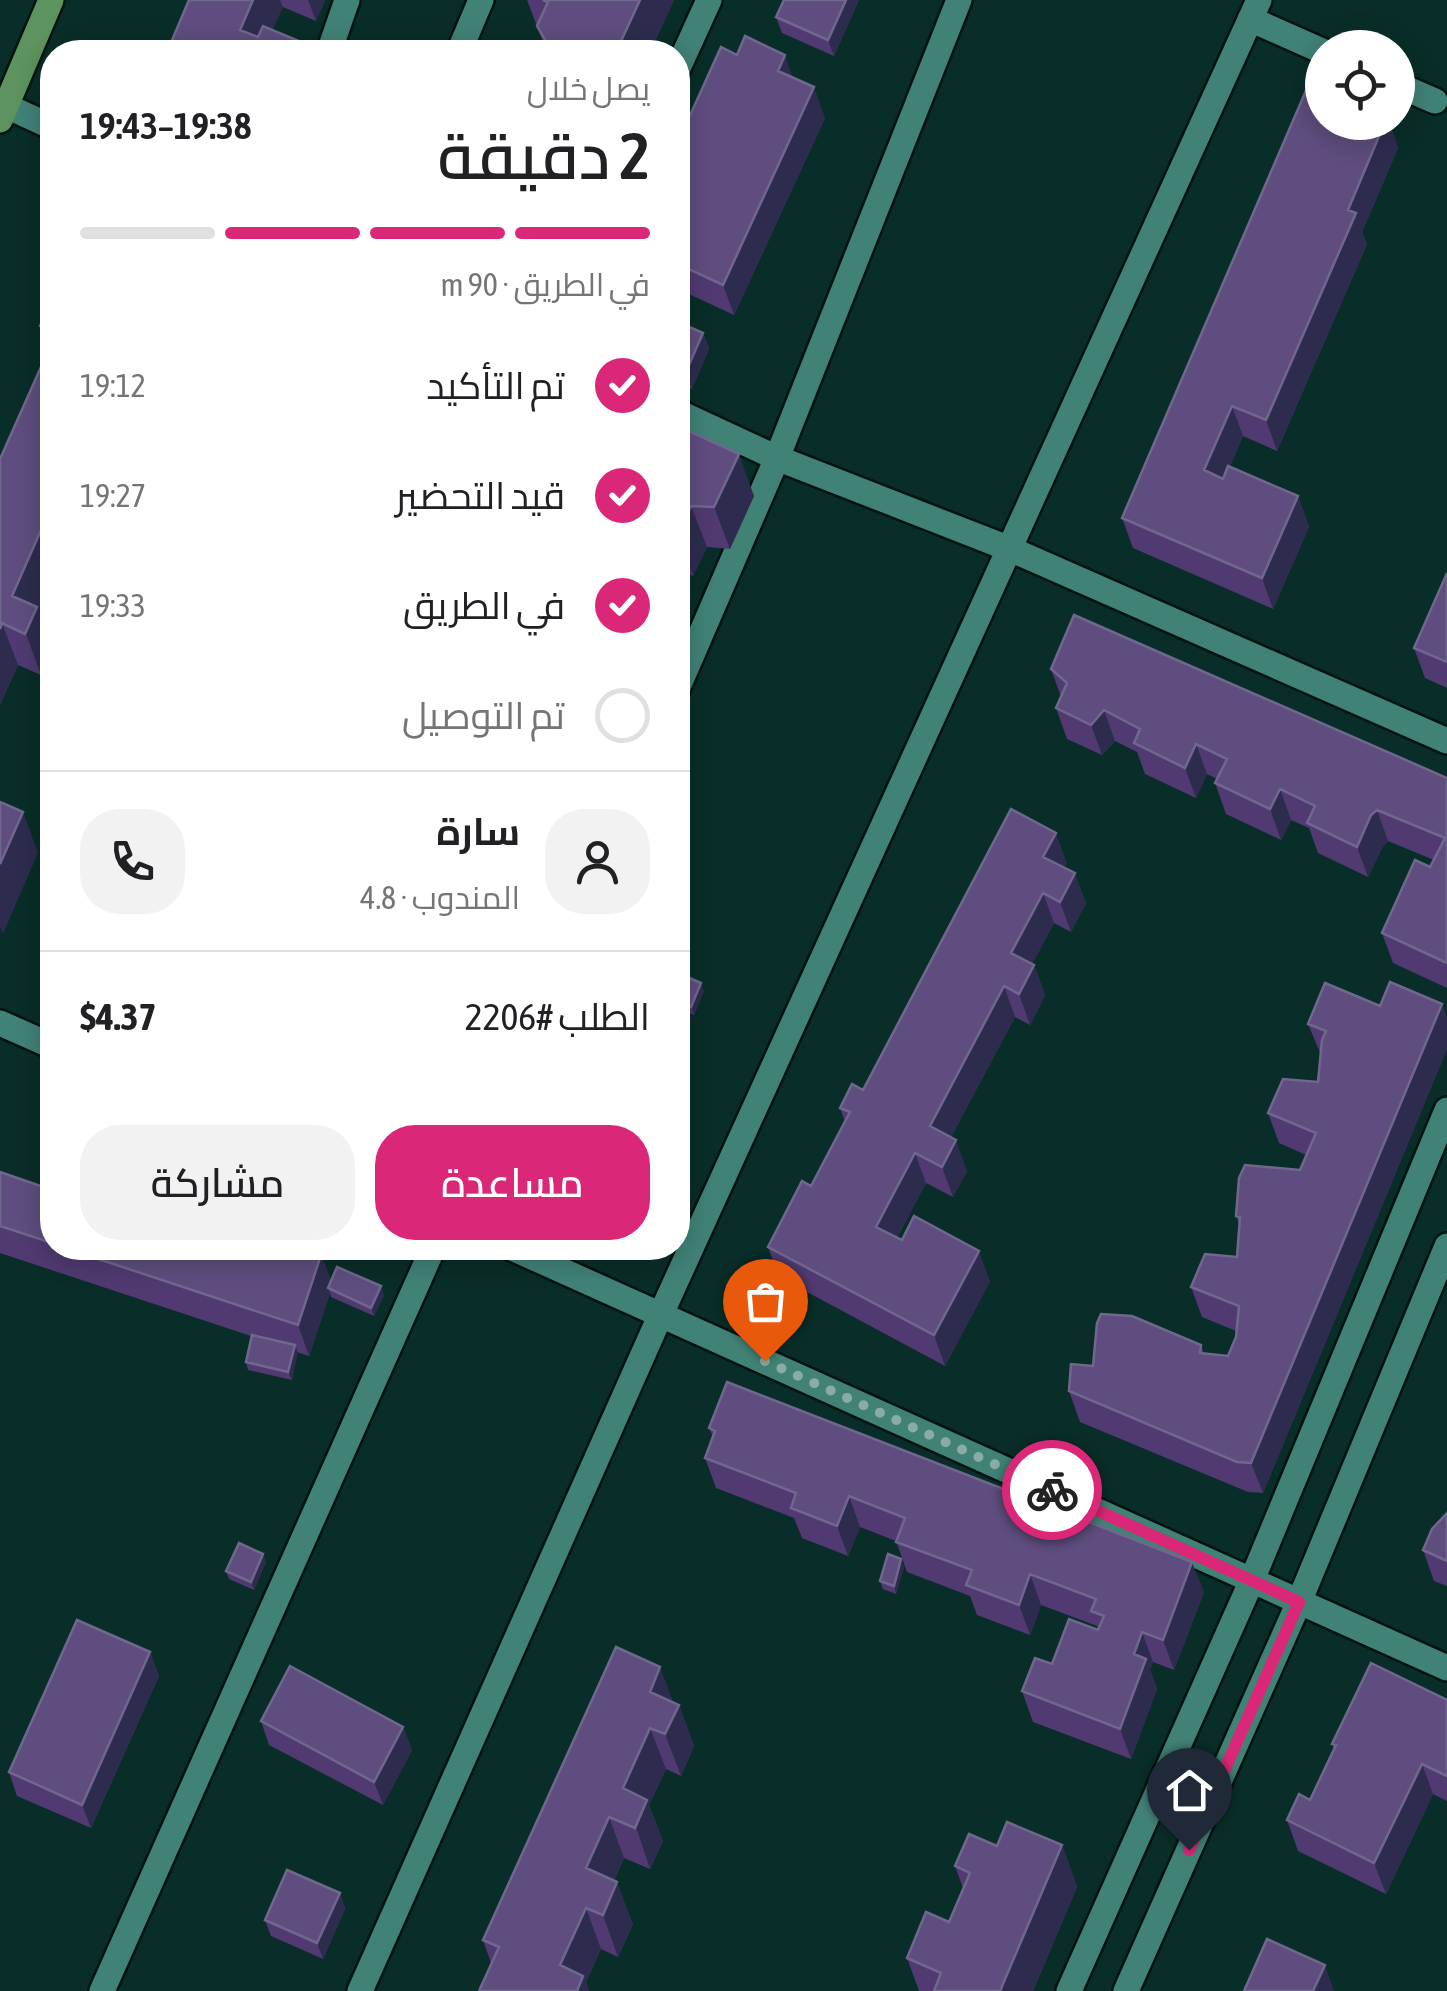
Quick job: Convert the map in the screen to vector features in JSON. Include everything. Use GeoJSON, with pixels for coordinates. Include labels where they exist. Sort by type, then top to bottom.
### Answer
{"type":"FeatureCollection","features":[{"type":"Feature","properties":{"kind":"main road"},"geometry":{"type":"LineString","coordinates":[[2,109],[51,0]]}},
{"type":"Feature","properties":{"kind":"street"},"geometry":{"type":"LineString","coordinates":[[333,40],[347,0]]}},
{"type":"Feature","properties":{"kind":"street"},"geometry":{"type":"LineString","coordinates":[[464,40],[481,0]]}},
{"type":"Feature","properties":{"kind":"street"},"geometry":{"type":"LineString","coordinates":[[690,42],[709,0]]}},
{"type":"Feature","properties":{"kind":"street"},"geometry":{"type":"LineString","coordinates":[[690,659],[777,458],[960,0]]}},
{"type":"Feature","properties":{"kind":"street"},"geometry":{"type":"LineString","coordinates":[[690,1248],[1255,10],[1305,41]]}},
{"type":"Feature","properties":{"kind":"street"},"geometry":{"type":"LineString","coordinates":[[1415,92],[1435,101]]}},
{"type":"Feature","properties":{"kind":"street"},"geometry":{"type":"LineString","coordinates":[[2,109],[40,122]]}},
{"type":"Feature","properties":{"kind":"street"},"geometry":{"type":"LineString","coordinates":[[690,418],[777,458],[1010,549],[1447,741]]}},
{"type":"Feature","properties":{"kind":"street"},"geometry":{"type":"LineString","coordinates":[[0,1022],[40,1040]]}},
{"type":"Feature","properties":{"kind":"street"},"geometry":{"type":"LineString","coordinates":[[1069,1991],[1252,1580],[1447,1110]]}},
{"type":"Feature","properties":{"kind":"street"},"geometry":{"type":"LineString","coordinates":[[1126,1991],[1299,1602],[1447,1246]]}},
{"type":"Feature","properties":{"kind":"street"},"geometry":{"type":"LineString","coordinates":[[102,1991],[427,1260]]}},
{"type":"Feature","properties":{"kind":"street"},"geometry":{"type":"LineString","coordinates":[[539,1260],[1447,1668]]}},
{"type":"Feature","properties":{"kind":"street"},"geometry":{"type":"LineString","coordinates":[[360,1991],[685,1260]]}},
{"type":"Feature","properties":{"kind":"building"},"geometry":{"type":"Polygon","coordinates":[[[189,0],[253,0],[240,30],[258,37],[263,26],[296,40],[172,40],[189,0]]]}},
{"type":"Feature","properties":{"kind":"building"},"geometry":{"type":"Polygon","coordinates":[[[543,0],[640,0],[622,40],[545,40],[537,26],[548,2],[543,0]]]}},
{"type":"Feature","properties":{"kind":"building"},"geometry":{"type":"Polygon","coordinates":[[[784,0],[846,0],[828,40],[776,17],[784,0]]]}},
{"type":"Feature","properties":{"kind":"building"},"geometry":{"type":"Polygon","coordinates":[[[745,36],[785,55],[778,71],[814,87],[723,285],[690,270],[690,115],[721,47],[737,55],[745,36]]]}},
{"type":"Feature","properties":{"kind":"building"},"geometry":{"type":"Polygon","coordinates":[[[1305,93],[1305,140],[1377,140],[1348,210],[1356,213],[1266,420],[1232,406],[1204,470],[1223,479],[1228,466],[1298,496],[1262,578],[1122,518],[1305,93]]]}},
{"type":"Feature","properties":{"kind":"building"},"geometry":{"type":"Polygon","coordinates":[[[690,327],[703,333],[690,363],[690,327]]]}},
{"type":"Feature","properties":{"kind":"building"},"geometry":{"type":"Polygon","coordinates":[[[40,369],[40,532],[12,596],[37,607],[25,634],[2,623],[0,629],[0,459],[40,369]]]}},
{"type":"Feature","properties":{"kind":"building"},"geometry":{"type":"Polygon","coordinates":[[[690,432],[739,454],[714,507],[691,506],[690,432]]]}},
{"type":"Feature","properties":{"kind":"building"},"geometry":{"type":"Polygon","coordinates":[[[1447,573],[1447,662],[1414,648],[1447,573]]]}},
{"type":"Feature","properties":{"kind":"building"},"geometry":{"type":"Polygon","coordinates":[[[1074,615],[1447,778],[1447,963],[1382,933],[1415,860],[1430,867],[1445,838],[1377,810],[1357,847],[1307,823],[1315,806],[1280,789],[1270,809],[1215,783],[1227,759],[1196,744],[1185,768],[1134,743],[1140,729],[1104,710],[1091,725],[1056,708],[1067,683],[1051,669],[1074,615]]]}},
{"type":"Feature","properties":{"kind":"building"},"geometry":{"type":"Polygon","coordinates":[[[0,802],[23,812],[0,864],[0,802]]]}},
{"type":"Feature","properties":{"kind":"building"},"geometry":{"type":"Polygon","coordinates":[[[1011,809],[1056,833],[1043,857],[1075,873],[1060,902],[1043,893],[1011,953],[1034,965],[1019,994],[1004,986],[930,1126],[956,1140],[942,1167],[915,1153],[876,1227],[902,1240],[914,1216],[979,1251],[934,1335],[768,1247],[802,1181],[811,1186],[850,1112],[840,1108],[852,1084],[863,1090],[1011,809]]]}},
{"type":"Feature","properties":{"kind":"building"},"geometry":{"type":"Polygon","coordinates":[[[690,978],[701,983],[690,1007],[690,978]]]}},
{"type":"Feature","properties":{"kind":"building"},"geometry":{"type":"Polygon","coordinates":[[[1390,982],[1442,1004],[1251,1463],[1237,1462],[1069,1391],[1071,1364],[1093,1366],[1101,1314],[1132,1316],[1201,1345],[1200,1353],[1228,1356],[1236,1337],[1239,1306],[1191,1287],[1205,1254],[1237,1257],[1239,1178],[1245,1165],[1300,1170],[1316,1133],[1268,1113],[1283,1079],[1318,1082],[1326,1031],[1308,1024],[1325,983],[1380,1006],[1390,982]]]}},
{"type":"Feature","properties":{"kind":"building"},"geometry":{"type":"Polygon","coordinates":[[[0,1172],[40,1186],[40,1239],[0,1226],[0,1172]]]}},
{"type":"Feature","properties":{"kind":"building"},"geometry":{"type":"Polygon","coordinates":[[[101,1260],[319,1260],[298,1325],[101,1260]]]}},
{"type":"Feature","properties":{"kind":"building"},"geometry":{"type":"Polygon","coordinates":[[[337,1267],[381,1286],[371,1308],[328,1288],[337,1267]]]}},
{"type":"Feature","properties":{"kind":"building"},"geometry":{"type":"Polygon","coordinates":[[[252,1335],[295,1345],[288,1372],[246,1362],[252,1335]]]}},
{"type":"Feature","properties":{"kind":"building"},"geometry":{"type":"Polygon","coordinates":[[[727,1382],[1192,1562],[1163,1640],[1142,1632],[1134,1654],[1146,1659],[1120,1729],[1022,1691],[1035,1658],[1052,1664],[1069,1619],[1098,1630],[1104,1616],[1091,1611],[1096,1599],[1030,1574],[1019,1605],[966,1585],[972,1570],[896,1542],[905,1518],[849,1496],[837,1526],[791,1508],[796,1493],[705,1458],[715,1431],[709,1428],[727,1382]]]}},
{"type":"Feature","properties":{"kind":"building"},"geometry":{"type":"Polygon","coordinates":[[[1447,1513],[1447,1561],[1423,1550],[1432,1529],[1447,1513]]]}},
{"type":"Feature","properties":{"kind":"building"},"geometry":{"type":"Polygon","coordinates":[[[239,1543],[263,1554],[251,1582],[226,1571],[239,1543]]]}},
{"type":"Feature","properties":{"kind":"building"},"geometry":{"type":"Polygon","coordinates":[[[888,1554],[901,1559],[894,1586],[880,1581],[888,1554]]]}},
{"type":"Feature","properties":{"kind":"building"},"geometry":{"type":"Polygon","coordinates":[[[77,1620],[150,1652],[82,1805],[9,1772],[77,1620]]]}},
{"type":"Feature","properties":{"kind":"building"},"geometry":{"type":"Polygon","coordinates":[[[616,1647],[660,1667],[650,1692],[679,1705],[665,1734],[650,1728],[623,1788],[647,1800],[635,1828],[609,1817],[586,1868],[617,1882],[603,1915],[586,1908],[560,1965],[583,1976],[577,1991],[479,1991],[499,1947],[483,1940],[616,1647]]]}},
{"type":"Feature","properties":{"kind":"building"},"geometry":{"type":"Polygon","coordinates":[[[1371,1663],[1447,1700],[1447,1776],[1422,1764],[1374,1863],[1287,1820],[1299,1794],[1310,1800],[1371,1663]]]}},
{"type":"Feature","properties":{"kind":"building"},"geometry":{"type":"Polygon","coordinates":[[[290,1666],[403,1727],[374,1782],[261,1721],[290,1666]]]}},
{"type":"Feature","properties":{"kind":"building"},"geometry":{"type":"Polygon","coordinates":[[[1007,1822],[1062,1845],[1000,1991],[934,1991],[941,1973],[907,1958],[926,1912],[949,1922],[970,1873],[955,1866],[969,1834],[997,1846],[1007,1822]]]}},
{"type":"Feature","properties":{"kind":"building"},"geometry":{"type":"Polygon","coordinates":[[[287,1870],[340,1893],[317,1943],[265,1920],[287,1870]]]}},
{"type":"Feature","properties":{"kind":"building"},"geometry":{"type":"Polygon","coordinates":[[[1267,1939],[1325,1965],[1313,1991],[1244,1991],[1267,1939]]]}},
{"type":"Feature","properties":{"kind":"way so far"},"geometry":{"type":"LineString","coordinates":[[765,1361],[1052,1490]]}},
{"type":"Feature","properties":{"kind":"route"},"geometry":{"type":"LineString","coordinates":[[1052,1490],[1299,1602],[1189,1850]]}}]}
